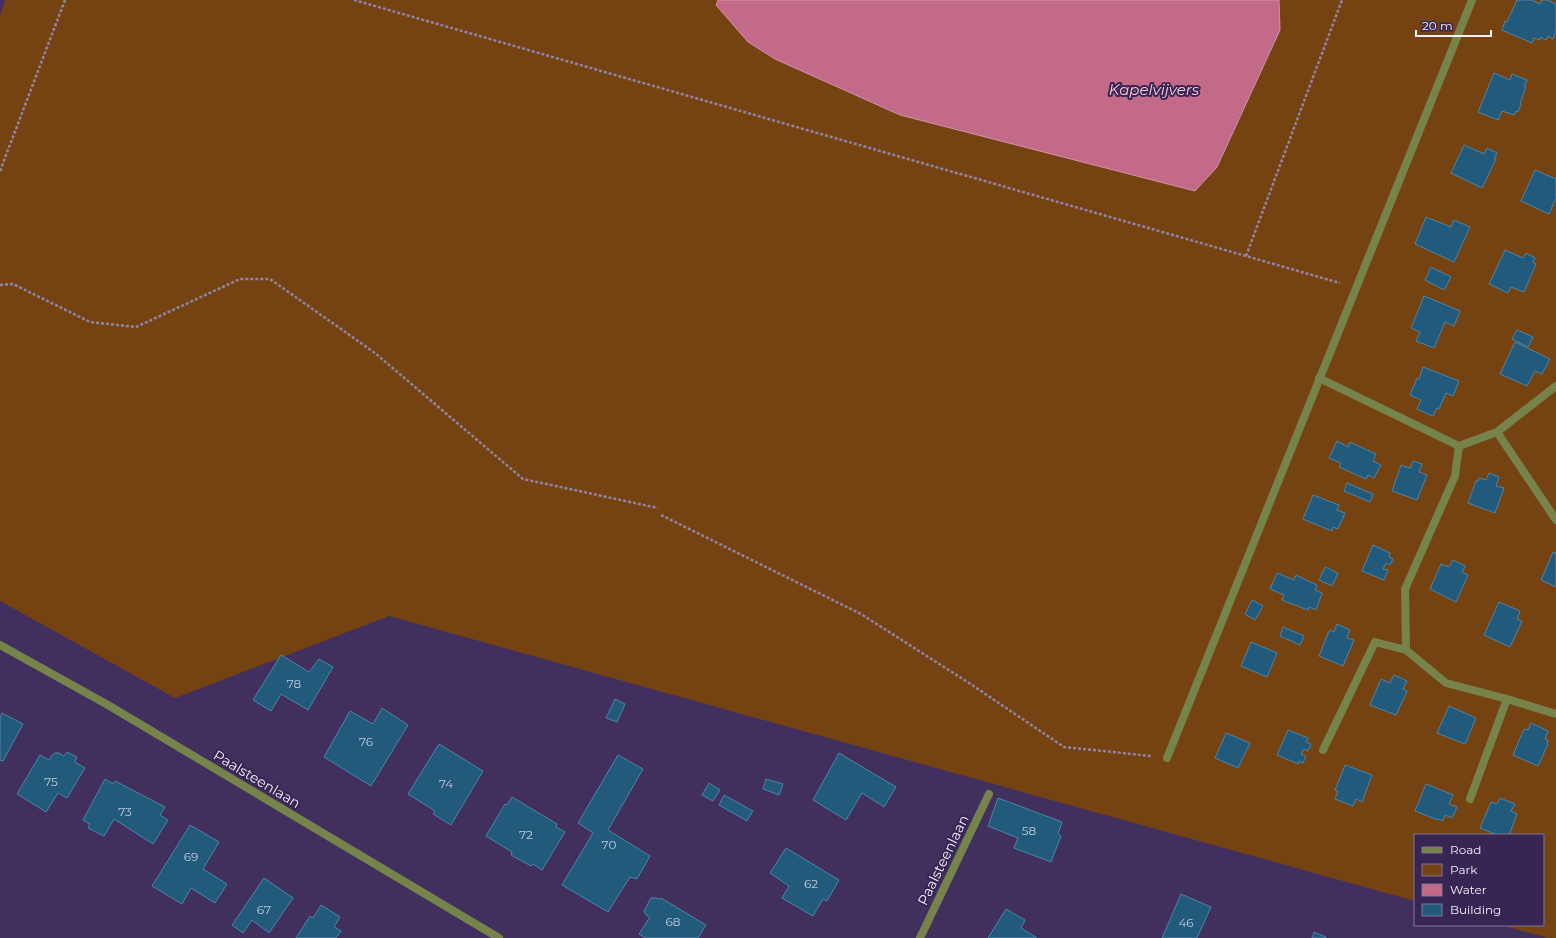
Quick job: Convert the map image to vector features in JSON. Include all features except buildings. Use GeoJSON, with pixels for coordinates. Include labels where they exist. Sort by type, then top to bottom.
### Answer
{"type":"FeatureCollection","features":[{"type":"Feature","properties":{"kind":"street"},"geometry":{"type":"LineString","coordinates":[[1167,758],[1472,0]]}},
{"type":"Feature","properties":{"kind":"street"},"geometry":{"type":"LineString","coordinates":[[1319,378],[1459,446],[1497,432],[1556,386]]}},
{"type":"Feature","properties":{"kind":"street"},"geometry":{"type":"LineString","coordinates":[[1497,432],[1556,520]]}},
{"type":"Feature","properties":{"kind":"street"},"geometry":{"type":"LineString","coordinates":[[1406,650],[1405,589],[1455,476],[1459,446]]}},
{"type":"Feature","properties":{"kind":"street"},"geometry":{"type":"LineString","coordinates":[[1323,750],[1375,642],[1406,650],[1446,683],[1556,714]]}},
{"type":"Feature","properties":{"kind":"street","name":"Paalsteenlaan"},"geometry":{"type":"LineString","coordinates":[[0,645],[115,709],[499,938]]}},
{"type":"Feature","properties":{"kind":"street"},"geometry":{"type":"LineString","coordinates":[[1470,798],[1507,699]]}},
{"type":"Feature","properties":{"kind":"street","name":"Paalsteenlaan"},"geometry":{"type":"LineString","coordinates":[[920,938],[989,794]]}},
{"type":"Feature","properties":{"kind":"path"},"geometry":{"type":"LineString","coordinates":[[0,171],[65,0]]}},
{"type":"Feature","properties":{"kind":"path"},"geometry":{"type":"LineString","coordinates":[[354,0],[1355,288]]}},
{"type":"Feature","properties":{"kind":"path"},"geometry":{"type":"LineString","coordinates":[[1246,256],[1342,0]]}},
{"type":"Feature","properties":{"kind":"path"},"geometry":{"type":"LineString","coordinates":[[0,285],[13,284],[90,322],[136,327],[240,279],[270,279],[375,353],[523,479],[658,508]]}},
{"type":"Feature","properties":{"kind":"path"},"geometry":{"type":"LineString","coordinates":[[661,515],[861,614],[969,683],[1064,747],[1167,758]]}},
{"type":"Feature","properties":{"kind":"green space"},"geometry":{"type":"Polygon","coordinates":[[[5,0],[718,0],[717,5],[748,42],[775,59],[900,115],[1217,167],[1280,30],[1279,0],[1556,0],[1556,938],[1548,938],[1505,926],[1544,926],[1544,834],[1414,834],[1414,901],[389,616],[175,698],[0,601],[0,16],[5,0]]]}},
{"type":"Feature","properties":{"kind":"water","name":"Kapelvijvers"},"geometry":{"type":"Polygon","coordinates":[[[718,0],[1279,0],[1280,30],[1217,167],[1195,191],[900,115],[775,59],[748,42],[716,5],[718,0]]]}}]}
